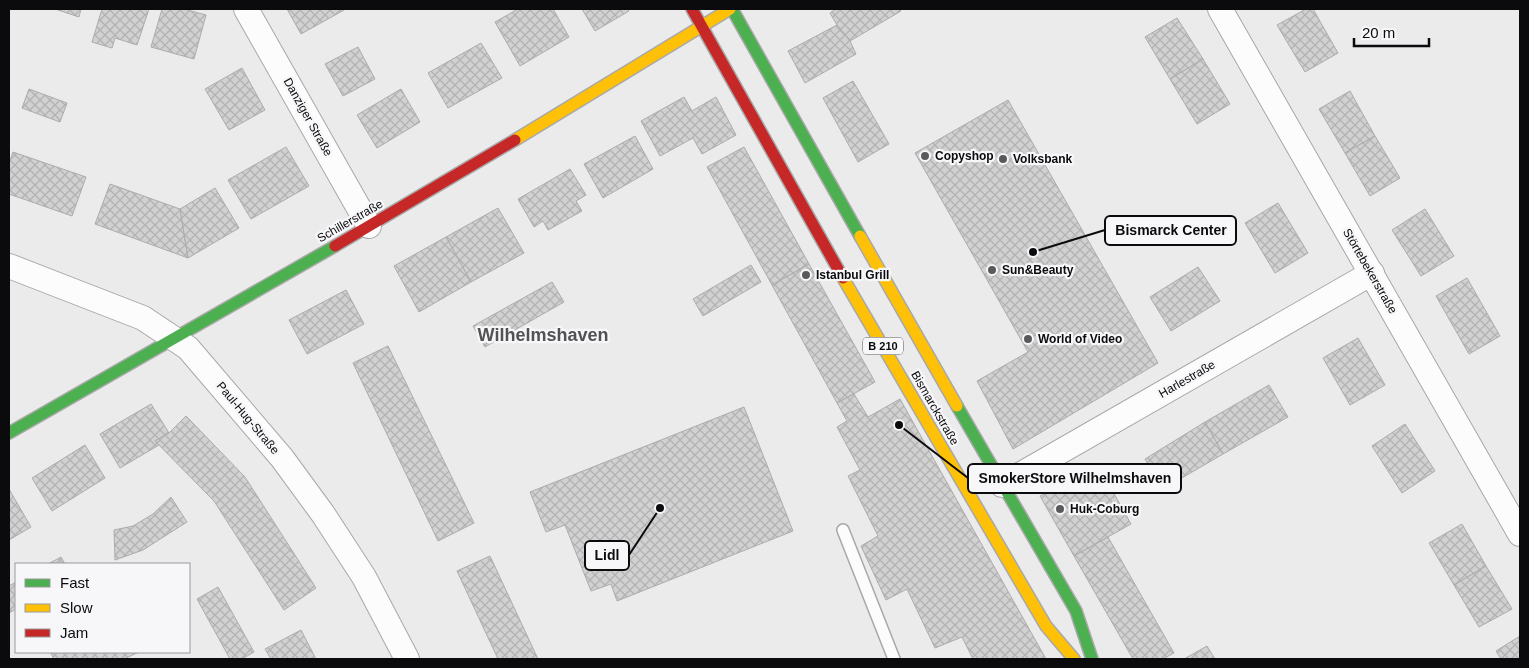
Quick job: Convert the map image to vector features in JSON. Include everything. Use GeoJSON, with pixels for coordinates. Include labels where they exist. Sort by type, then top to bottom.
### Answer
{"type":"FeatureCollection","features":[{"type":"Feature","properties":{"kind":"main road","name":"Bismarckstraße"},"geometry":{"type":"LineString","coordinates":[[692,9],[842,275],[1046,626],[1074,659]]}},
{"type":"Feature","properties":{"kind":"main road","name":"Schillerstraße"},"geometry":{"type":"LineString","coordinates":[[9,434],[502,149],[731,9]]}},
{"type":"Feature","properties":{"kind":"main road","name":"Bismarckstraße"},"geometry":{"type":"LineString","coordinates":[[731,9],[1002,486],[1076,610],[1092,659]]}},
{"type":"Feature","properties":{"kind":"street","name":"Danziger Straße"},"geometry":{"type":"LineString","coordinates":[[246,9],[369,226]]}},
{"type":"Feature","properties":{"kind":"street","name":"Störtebekerstraße"},"geometry":{"type":"LineString","coordinates":[[1220,9],[1517,521]]}},
{"type":"Feature","properties":{"kind":"street","name":"Paul-Hug-Straße"},"geometry":{"type":"LineString","coordinates":[[9,266],[143,318],[190,351],[282,458],[323,514],[364,577],[407,659]]}},
{"type":"Feature","properties":{"kind":"street","name":"Harlestraße"},"geometry":{"type":"LineString","coordinates":[[1002,486],[1372,274]]}},
{"type":"Feature","properties":{"kind":"lane"},"geometry":{"type":"LineString","coordinates":[[843,530],[894,659]]}},
{"type":"Feature","properties":{"kind":"building"},"geometry":{"type":"Polygon","coordinates":[[[55,9],[81,9],[79,17],[55,9]]]}},
{"type":"Feature","properties":{"kind":"building"},"geometry":{"type":"Polygon","coordinates":[[[102,9],[149,9],[137,45],[115,38],[112,48],[92,42],[102,9]]]}},
{"type":"Feature","properties":{"kind":"building"},"geometry":{"type":"Polygon","coordinates":[[[162,9],[184,9],[206,15],[194,59],[151,47],[162,9]]]}},
{"type":"Feature","properties":{"kind":"building"},"geometry":{"type":"Polygon","coordinates":[[[287,9],[343,9],[344,10],[301,34],[287,9]]]}},
{"type":"Feature","properties":{"kind":"building"},"geometry":{"type":"Polygon","coordinates":[[[518,9],[553,9],[569,37],[520,66],[495,22],[518,9]]]}},
{"type":"Feature","properties":{"kind":"building"},"geometry":{"type":"Polygon","coordinates":[[[582,9],[627,9],[629,11],[595,31],[582,9]]]}},
{"type":"Feature","properties":{"kind":"building"},"geometry":{"type":"Polygon","coordinates":[[[836,9],[899,9],[901,11],[850,41],[830,13],[836,9]]]}},
{"type":"Feature","properties":{"kind":"building"},"geometry":{"type":"Polygon","coordinates":[[[1306,9],[1313,9],[1338,53],[1305,72],[1277,25],[1306,9]]]}},
{"type":"Feature","properties":{"kind":"building"},"geometry":{"type":"Polygon","coordinates":[[[1177,18],[1203,59],[1170,79],[1145,37],[1177,18]]]}},
{"type":"Feature","properties":{"kind":"building"},"geometry":{"type":"Polygon","coordinates":[[[837,25],[850,41],[856,54],[805,83],[788,51],[837,25]]]}},
{"type":"Feature","properties":{"kind":"building"},"geometry":{"type":"Polygon","coordinates":[[[481,43],[502,78],[448,108],[428,73],[481,43]]]}},
{"type":"Feature","properties":{"kind":"building"},"geometry":{"type":"Polygon","coordinates":[[[358,47],[375,79],[343,96],[325,64],[358,47]]]}},
{"type":"Feature","properties":{"kind":"building"},"geometry":{"type":"Polygon","coordinates":[[[1203,59],[1230,104],[1197,124],[1170,79],[1203,59]]]}},
{"type":"Feature","properties":{"kind":"building"},"geometry":{"type":"Polygon","coordinates":[[[242,68],[265,110],[229,130],[205,89],[242,68]]]}},
{"type":"Feature","properties":{"kind":"building"},"geometry":{"type":"Polygon","coordinates":[[[853,81],[889,144],[858,162],[823,98],[853,81]]]}},
{"type":"Feature","properties":{"kind":"building"},"geometry":{"type":"Polygon","coordinates":[[[29,89],[67,103],[60,122],[22,108],[29,89]]]}},
{"type":"Feature","properties":{"kind":"building"},"geometry":{"type":"Polygon","coordinates":[[[401,89],[420,122],[377,148],[357,115],[401,89]]]}},
{"type":"Feature","properties":{"kind":"building"},"geometry":{"type":"Polygon","coordinates":[[[1350,91],[1375,136],[1345,153],[1319,109],[1350,91]]]}},
{"type":"Feature","properties":{"kind":"building"},"geometry":{"type":"Polygon","coordinates":[[[684,97],[692,111],[716,97],[736,135],[702,154],[693,138],[660,156],[641,121],[684,97]]]}},
{"type":"Feature","properties":{"kind":"building"},"geometry":{"type":"Polygon","coordinates":[[[1008,100],[1158,363],[1013,449],[977,381],[1028,352],[915,153],[1008,100]]]}},
{"type":"Feature","properties":{"kind":"building"},"geometry":{"type":"Polygon","coordinates":[[[635,136],[653,169],[603,198],[584,164],[635,136]]]}},
{"type":"Feature","properties":{"kind":"building"},"geometry":{"type":"Polygon","coordinates":[[[1375,136],[1400,178],[1370,196],[1345,153],[1375,136]]]}},
{"type":"Feature","properties":{"kind":"building"},"geometry":{"type":"Polygon","coordinates":[[[286,147],[309,186],[251,219],[228,180],[286,147]]]}},
{"type":"Feature","properties":{"kind":"building"},"geometry":{"type":"Polygon","coordinates":[[[744,147],[809,264],[772,285],[707,167],[744,147]]]}},
{"type":"Feature","properties":{"kind":"building"},"geometry":{"type":"Polygon","coordinates":[[[13,152],[86,177],[72,216],[9,194],[9,164],[13,152]]]}},
{"type":"Feature","properties":{"kind":"building"},"geometry":{"type":"Polygon","coordinates":[[[570,169],[586,195],[576,201],[582,211],[548,230],[543,221],[534,227],[518,199],[570,169]]]}},
{"type":"Feature","properties":{"kind":"building"},"geometry":{"type":"Polygon","coordinates":[[[110,184],[180,209],[188,258],[95,224],[110,184]]]}},
{"type":"Feature","properties":{"kind":"building"},"geometry":{"type":"Polygon","coordinates":[[[215,188],[239,228],[188,258],[180,209],[215,188]]]}},
{"type":"Feature","properties":{"kind":"building"},"geometry":{"type":"Polygon","coordinates":[[[1278,203],[1308,253],[1275,273],[1245,223],[1278,203]]]}},
{"type":"Feature","properties":{"kind":"building"},"geometry":{"type":"Polygon","coordinates":[[[498,208],[524,253],[471,282],[446,237],[498,208]]]}},
{"type":"Feature","properties":{"kind":"building"},"geometry":{"type":"Polygon","coordinates":[[[1425,209],[1454,256],[1421,276],[1392,230],[1425,209]]]}},
{"type":"Feature","properties":{"kind":"building"},"geometry":{"type":"Polygon","coordinates":[[[446,237],[471,282],[419,312],[394,266],[446,237]]]}},
{"type":"Feature","properties":{"kind":"building"},"geometry":{"type":"Polygon","coordinates":[[[809,264],[875,382],[837,403],[772,285],[809,264]]]}},
{"type":"Feature","properties":{"kind":"building"},"geometry":{"type":"Polygon","coordinates":[[[751,265],[761,282],[703,316],[693,299],[751,265]]]}},
{"type":"Feature","properties":{"kind":"building"},"geometry":{"type":"Polygon","coordinates":[[[1198,267],[1220,301],[1171,331],[1150,297],[1198,267]]]}},
{"type":"Feature","properties":{"kind":"building"},"geometry":{"type":"Polygon","coordinates":[[[1467,278],[1500,336],[1469,354],[1436,296],[1467,278]]]}},
{"type":"Feature","properties":{"kind":"building"},"geometry":{"type":"Polygon","coordinates":[[[552,282],[564,302],[485,347],[473,326],[552,282]]]}},
{"type":"Feature","properties":{"kind":"building"},"geometry":{"type":"Polygon","coordinates":[[[346,290],[364,324],[307,354],[289,320],[346,290]]]}},
{"type":"Feature","properties":{"kind":"building"},"geometry":{"type":"Polygon","coordinates":[[[1358,338],[1385,385],[1350,405],[1323,358],[1358,338]]]}},
{"type":"Feature","properties":{"kind":"building"},"geometry":{"type":"Polygon","coordinates":[[[388,346],[474,523],[438,541],[353,363],[388,346]]]}},
{"type":"Feature","properties":{"kind":"building"},"geometry":{"type":"Polygon","coordinates":[[[1269,385],[1288,417],[1223,454],[1205,422],[1269,385]]]}},
{"type":"Feature","properties":{"kind":"building"},"geometry":{"type":"Polygon","coordinates":[[[854,394],[868,417],[900,399],[1046,659],[973,659],[962,637],[935,648],[907,589],[886,600],[861,546],[878,536],[848,476],[860,470],[837,427],[847,421],[837,403],[854,394]]]}},
{"type":"Feature","properties":{"kind":"building"},"geometry":{"type":"Polygon","coordinates":[[[151,404],[169,433],[155,441],[159,445],[120,468],[100,434],[151,404]]]}},
{"type":"Feature","properties":{"kind":"building"},"geometry":{"type":"Polygon","coordinates":[[[744,407],[793,531],[617,601],[611,584],[591,591],[565,525],[546,532],[530,492],[744,407]]]}},
{"type":"Feature","properties":{"kind":"building"},"geometry":{"type":"Polygon","coordinates":[[[186,416],[245,477],[316,588],[284,610],[214,501],[155,441],[169,433],[186,416]]]}},
{"type":"Feature","properties":{"kind":"building"},"geometry":{"type":"Polygon","coordinates":[[[1205,422],[1223,454],[1163,489],[1145,459],[1205,422]]]}},
{"type":"Feature","properties":{"kind":"building"},"geometry":{"type":"Polygon","coordinates":[[[1405,424],[1435,471],[1402,493],[1372,446],[1405,424]]]}},
{"type":"Feature","properties":{"kind":"building"},"geometry":{"type":"Polygon","coordinates":[[[85,445],[105,478],[52,511],[32,478],[85,445]]]}},
{"type":"Feature","properties":{"kind":"building"},"geometry":{"type":"Polygon","coordinates":[[[1097,463],[1131,524],[1074,556],[1040,496],[1097,463]]]}},
{"type":"Feature","properties":{"kind":"building"},"geometry":{"type":"Polygon","coordinates":[[[9,489],[31,527],[9,540],[9,489]]]}},
{"type":"Feature","properties":{"kind":"building"},"geometry":{"type":"Polygon","coordinates":[[[171,497],[187,522],[143,550],[115,560],[114,530],[133,526],[153,514],[171,497]]]}},
{"type":"Feature","properties":{"kind":"building"},"geometry":{"type":"Polygon","coordinates":[[[1462,524],[1486,566],[1454,585],[1429,543],[1462,524]]]}},
{"type":"Feature","properties":{"kind":"building"},"geometry":{"type":"Polygon","coordinates":[[[1108,537],[1174,653],[1163,659],[1133,659],[1074,556],[1108,537]]]}},
{"type":"Feature","properties":{"kind":"building"},"geometry":{"type":"Polygon","coordinates":[[[490,556],[538,659],[498,659],[457,571],[490,556]]]}},
{"type":"Feature","properties":{"kind":"building"},"geometry":{"type":"Polygon","coordinates":[[[61,557],[64,563],[50,563],[61,557]]]}},
{"type":"Feature","properties":{"kind":"building"},"geometry":{"type":"Polygon","coordinates":[[[1486,566],[1512,609],[1479,627],[1454,585],[1486,566]]]}},
{"type":"Feature","properties":{"kind":"building"},"geometry":{"type":"Polygon","coordinates":[[[15,583],[15,610],[9,613],[9,586],[15,583]]]}},
{"type":"Feature","properties":{"kind":"building"},"geometry":{"type":"Polygon","coordinates":[[[218,587],[254,652],[242,659],[230,659],[197,599],[218,587]]]}},
{"type":"Feature","properties":{"kind":"building"},"geometry":{"type":"Polygon","coordinates":[[[301,630],[316,659],[271,659],[265,649],[301,630]]]}},
{"type":"Feature","properties":{"kind":"building"},"geometry":{"type":"Polygon","coordinates":[[[1520,636],[1520,659],[1501,659],[1496,651],[1520,636]]]}},
{"type":"Feature","properties":{"kind":"building"},"geometry":{"type":"Polygon","coordinates":[[[1207,646],[1215,659],[1184,659],[1207,646]]]}},
{"type":"Feature","properties":{"kind":"building"},"geometry":{"type":"Polygon","coordinates":[[[51,653],[137,653],[124,659],[54,659],[51,653]]]}},
{"type":"Feature","properties":{"kind":"traffic: fast"},"geometry":{"type":"LineString","coordinates":[[732,9],[860,236]]}},
{"type":"Feature","properties":{"kind":"traffic: fast"},"geometry":{"type":"LineString","coordinates":[[9,433],[335,246]]}},
{"type":"Feature","properties":{"kind":"traffic: fast"},"geometry":{"type":"LineString","coordinates":[[957,406],[1076,611],[1092,659]]}},
{"type":"Feature","properties":{"kind":"traffic: slow"},"geometry":{"type":"LineString","coordinates":[[515,140],[730,9]]}},
{"type":"Feature","properties":{"kind":"traffic: slow"},"geometry":{"type":"LineString","coordinates":[[860,236],[957,406]]}},
{"type":"Feature","properties":{"kind":"traffic: slow"},"geometry":{"type":"LineString","coordinates":[[843,278],[1046,626],[1074,659]]}},
{"type":"Feature","properties":{"kind":"traffic: jam"},"geometry":{"type":"LineString","coordinates":[[692,9],[843,278]]}},
{"type":"Feature","properties":{"kind":"traffic: jam"},"geometry":{"type":"LineString","coordinates":[[335,246],[515,140]]}},
{"type":"Feature","properties":{"kind":"place","name":"Copyshop"},"geometry":{"type":"Point","coordinates":[925,156]}},
{"type":"Feature","properties":{"kind":"place","name":"Volksbank"},"geometry":{"type":"Point","coordinates":[1003,159]}},
{"type":"Feature","properties":{"kind":"place","name":"Bismarck Center"},"geometry":{"type":"Point","coordinates":[1033,252]}},
{"type":"Feature","properties":{"kind":"place","name":"Sun&Beauty"},"geometry":{"type":"Point","coordinates":[992,270]}},
{"type":"Feature","properties":{"kind":"place","name":"Istanbul Grill"},"geometry":{"type":"Point","coordinates":[806,275]}},
{"type":"Feature","properties":{"kind":"place","name":"World of Video"},"geometry":{"type":"Point","coordinates":[1028,339]}},
{"type":"Feature","properties":{"kind":"place","name":"SmokerStore Wilhelmshaven"},"geometry":{"type":"Point","coordinates":[899,425]}},
{"type":"Feature","properties":{"kind":"place","name":"Lidl"},"geometry":{"type":"Point","coordinates":[660,508]}},
{"type":"Feature","properties":{"kind":"place","name":"Huk-Coburg"},"geometry":{"type":"Point","coordinates":[1060,509]}},
{"type":"Feature","properties":{"kind":"district","name":"Wilhelmshaven"},"geometry":{"type":"Point","coordinates":[543,335]}}]}
